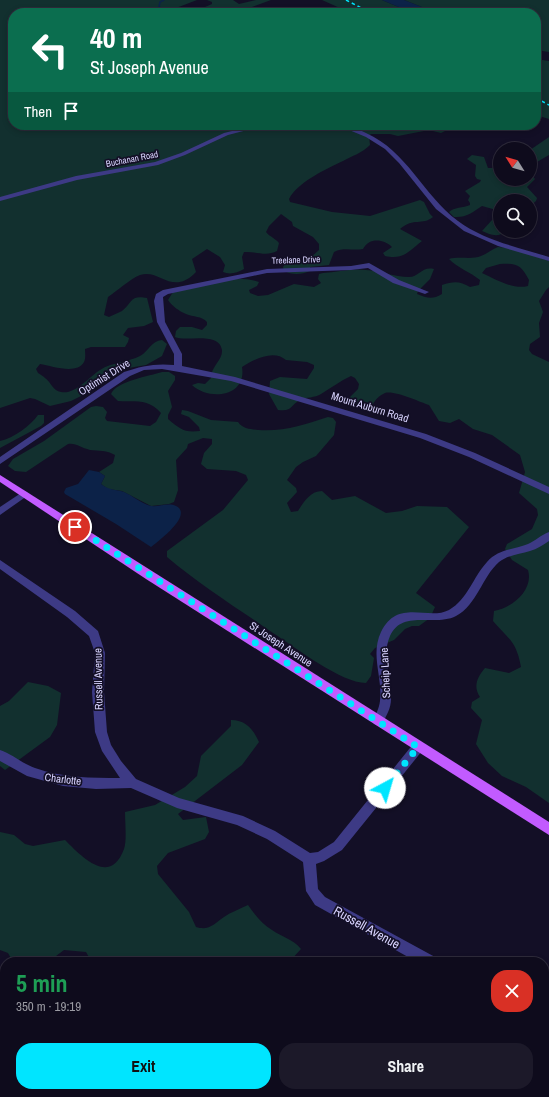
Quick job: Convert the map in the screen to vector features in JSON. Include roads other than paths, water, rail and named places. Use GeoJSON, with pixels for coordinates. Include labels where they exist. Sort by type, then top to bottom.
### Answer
{"type":"FeatureCollection","features":[{"type":"Feature","properties":{"kind":"main road","name":"St Joseph Avenue"},"geometry":{"type":"LineString","coordinates":[[0,478],[418,747],[549,829]]}},
{"type":"Feature","properties":{"kind":"street","name":"Buchanan Road"},"geometry":{"type":"LineString","coordinates":[[0,198],[76,178],[156,164],[184,154],[222,135],[243,130]]}},
{"type":"Feature","properties":{"kind":"street"},"geometry":{"type":"LineString","coordinates":[[353,130],[364,134],[388,148],[400,160],[442,211],[460,226],[485,239],[549,258]]}},
{"type":"Feature","properties":{"kind":"street","name":"Treelane Drive"},"geometry":{"type":"LineString","coordinates":[[178,368],[178,354],[161,322],[158,298],[164,292],[267,271],[351,268],[370,265],[385,276],[409,287],[425,292]]}},
{"type":"Feature","properties":{"kind":"street","name":"Optimist Drive"},"geometry":{"type":"LineString","coordinates":[[0,461],[127,374],[150,367],[178,368]]}},
{"type":"Feature","properties":{"kind":"street","name":"Mount Auburn Road"},"geometry":{"type":"LineString","coordinates":[[178,368],[238,380],[423,436],[472,455],[549,491]]}},
{"type":"Feature","properties":{"kind":"street"},"geometry":{"type":"LineString","coordinates":[[0,512],[24,494]]}},
{"type":"Feature","properties":{"kind":"street","name":"Scheip Lane"},"geometry":{"type":"LineString","coordinates":[[378,721],[386,707],[382,647],[384,638],[390,626],[409,616],[444,616],[452,613],[467,601],[481,576],[498,558],[505,554],[528,548],[549,536]]}},
{"type":"Feature","properties":{"kind":"street","name":"Russell Avenue"},"geometry":{"type":"LineString","coordinates":[[0,564],[71,614],[94,634],[100,653],[98,692],[101,732],[106,747],[117,765],[132,783],[177,802],[239,820],[270,835],[309,859],[310,885],[313,894],[320,901],[421,957]]}},
{"type":"Feature","properties":{"kind":"street"},"geometry":{"type":"LineString","coordinates":[[309,859],[320,857],[338,846],[418,747]]}},
{"type":"Feature","properties":{"kind":"street","name":"Charlotte"},"geometry":{"type":"LineString","coordinates":[[0,755],[22,769],[50,779],[102,783],[132,783]]}},
{"type":"Feature","properties":{"kind":"water"},"geometry":{"type":"Polygon","coordinates":[[[382,0],[404,0],[424,8],[401,8],[382,0]]]}},
{"type":"Feature","properties":{"kind":"water"},"geometry":{"type":"Polygon","coordinates":[[[89,470],[99,472],[105,476],[101,484],[104,486],[124,492],[148,505],[154,506],[170,504],[176,506],[180,510],[181,516],[178,522],[151,547],[116,524],[65,494],[64,492],[66,488],[78,484],[89,470]]]}},
{"type":"Feature","properties":{"kind":"waterway"},"geometry":{"type":"LineString","coordinates":[[161,8],[159,7],[160,2],[164,0]]}},
{"type":"Feature","properties":{"kind":"railway"},"geometry":{"type":"LineString","coordinates":[[346,0],[361,8]]}},
{"type":"Feature","properties":{"kind":"railway"},"geometry":{"type":"LineString","coordinates":[[541,101],[549,105]]}}]}
